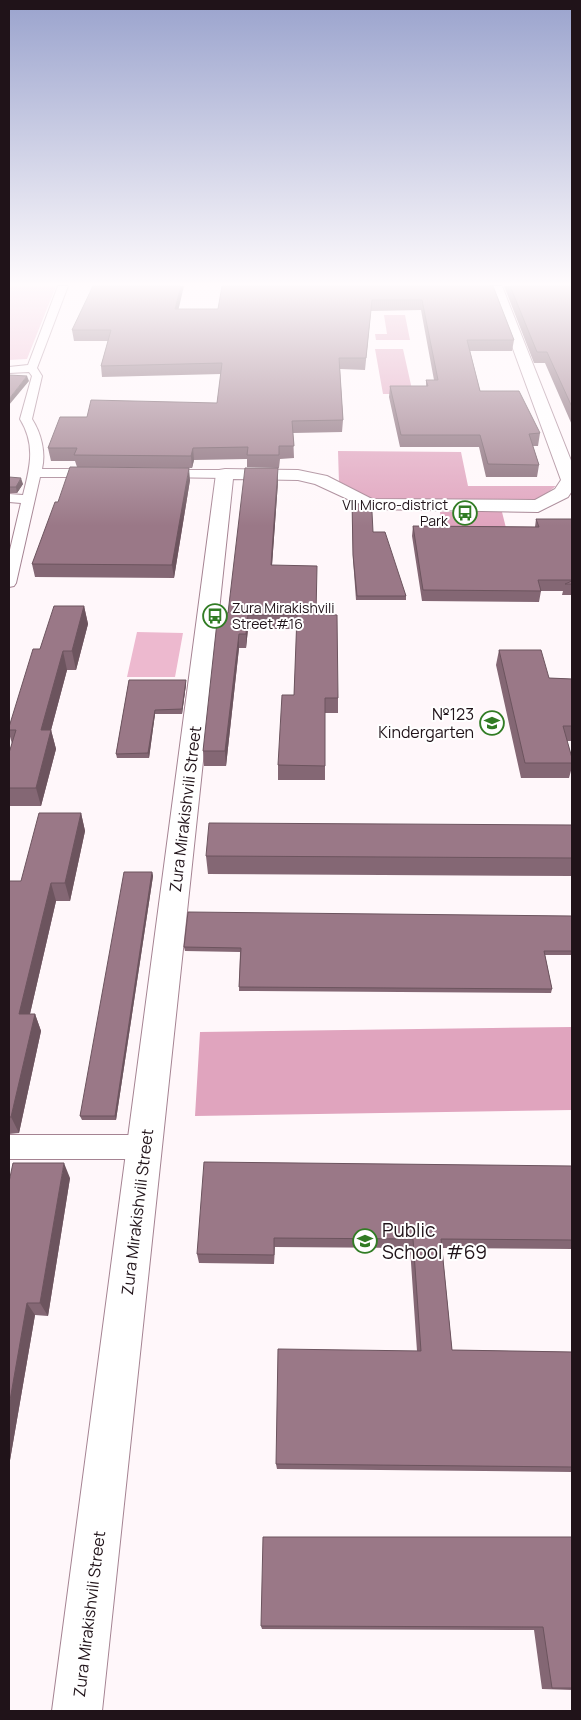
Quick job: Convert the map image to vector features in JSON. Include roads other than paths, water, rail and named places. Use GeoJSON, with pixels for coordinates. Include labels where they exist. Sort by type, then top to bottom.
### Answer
{"type":"FeatureCollection","features":[{"type":"Feature","properties":{"kind":"street"},"geometry":{"type":"LineString","coordinates":[[146,474],[298,475],[322,480],[369,504],[538,506],[562,493],[570,480],[527,366]]}},
{"type":"Feature","properties":{"kind":"street"},"geometry":{"type":"LineString","coordinates":[[9,370],[32,368],[37,376],[26,419],[34,432],[36,473],[9,583]]}},
{"type":"Feature","properties":{"kind":"street"},"geometry":{"type":"LineString","coordinates":[[36,473],[106,473]]}},
{"type":"Feature","properties":{"kind":"street","name":"Zura Mirakishvili Street"},"geometry":{"type":"LineString","coordinates":[[77,1711],[226,474]]}},
{"type":"Feature","properties":{"kind":"street"},"geometry":{"type":"LineString","coordinates":[[9,498],[30,499]]}},
{"type":"Feature","properties":{"kind":"street"},"geometry":{"type":"LineString","coordinates":[[9,1147],[145,1146]]}},
{"type":"Feature","properties":{"kind":"place","name":"VII Micro-district Park"},"geometry":{"type":"Point","coordinates":[465,513]}},
{"type":"Feature","properties":{"kind":"place","name":"Zura Mirakishvili Street #16"},"geometry":{"type":"Point","coordinates":[215,616]}},
{"type":"Feature","properties":{"kind":"place","name":"№123 Kindergarten"},"geometry":{"type":"Point","coordinates":[492,723]}},
{"type":"Feature","properties":{"kind":"place","name":"Public School #69"},"geometry":{"type":"Point","coordinates":[365,1241]}}]}
